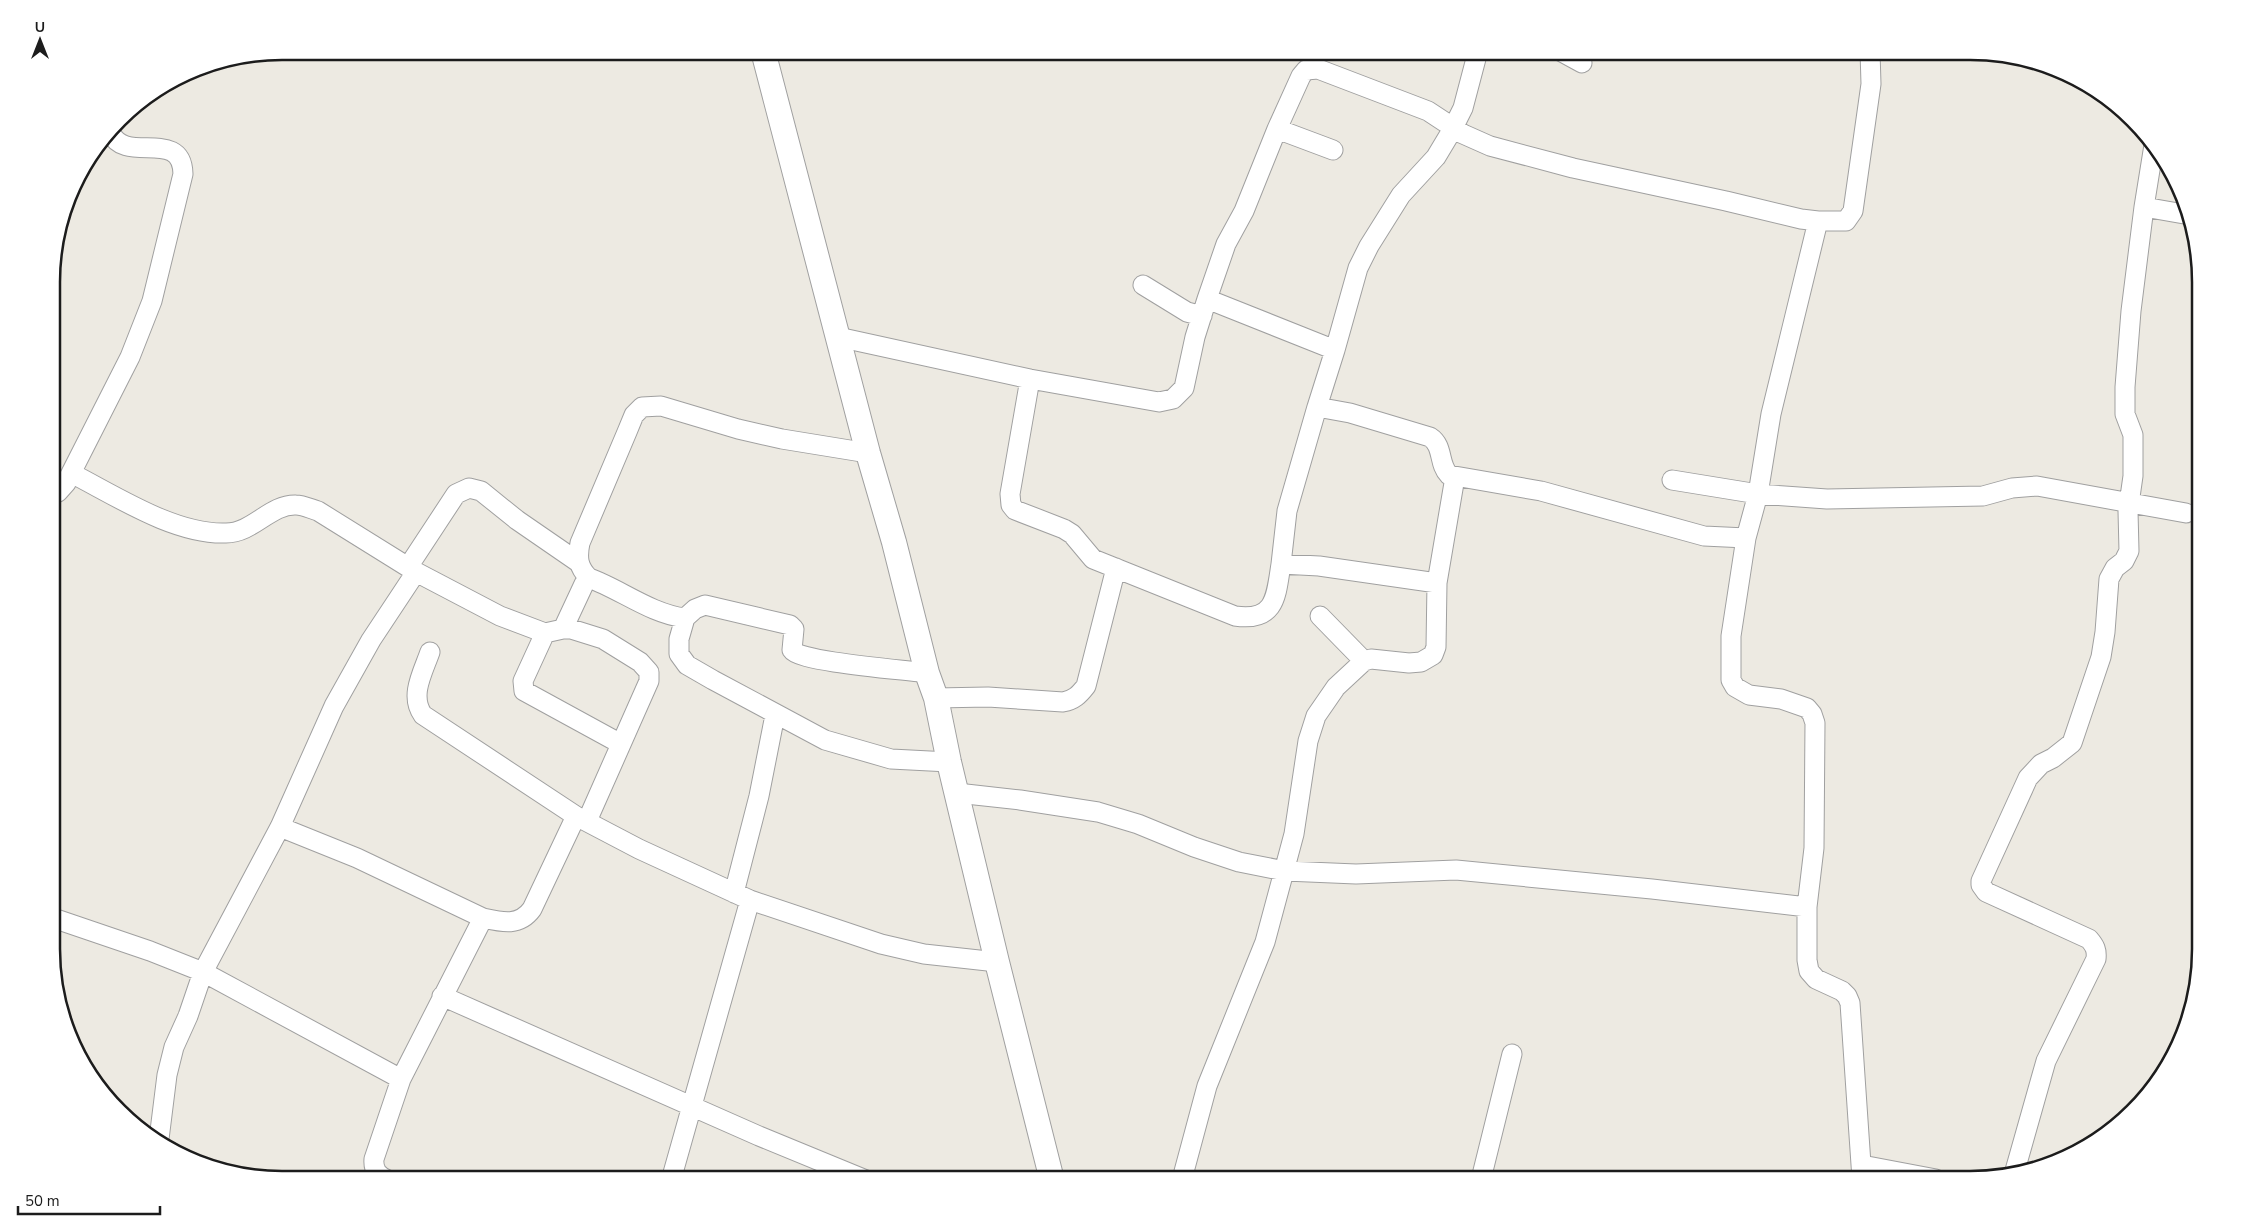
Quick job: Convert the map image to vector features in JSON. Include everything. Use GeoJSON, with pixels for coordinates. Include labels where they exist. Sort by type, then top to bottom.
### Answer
{"type":"FeatureCollection","features":[{"type":"Feature","properties":{"kind":"street"},"geometry":{"type":"LineString","coordinates":[[765,60],[868,453],[936,698],[948,762],[1050,1171]]}},
{"type":"Feature","properties":{"kind":"street"},"geometry":{"type":"LineString","coordinates":[[1030,379],[1010,494],[1011,505],[1019,512],[1064,529],[1072,534],[1093,559],[1235,616],[1247,618],[1257,616],[1271,608],[1275,601],[1287,511],[1358,268],[1369,246],[1401,195],[1436,157],[1454,127],[1463,108],[1476,60]]}},
{"type":"Feature","properties":{"kind":"street"},"geometry":{"type":"LineString","coordinates":[[1578,60],[1582,62]]}},
{"type":"Feature","properties":{"kind":"street"},"geometry":{"type":"LineString","coordinates":[[838,337],[1030,379],[1159,402],[1173,399],[1184,388],[1205,307],[1226,244],[1244,212],[1277,129],[1301,76],[1306,70],[1311,68],[1318,68],[1428,111],[1476,141],[1573,168],[1801,219],[1846,221],[1853,211],[1871,84],[1870,60]]}},
{"type":"Feature","properties":{"kind":"street"},"geometry":{"type":"LineString","coordinates":[[1277,129],[1333,150]]}},
{"type":"Feature","properties":{"kind":"street"},"geometry":{"type":"LineString","coordinates":[[60,490],[66,484],[130,357],[152,301],[183,174],[183,163],[180,157],[174,153],[162,148],[126,146],[116,142],[114,138]]}},
{"type":"Feature","properties":{"kind":"street"},"geometry":{"type":"LineString","coordinates":[[2016,1166],[2046,1061],[2096,960],[2097,954],[2096,948],[2088,939],[1986,892],[1981,886],[1981,881],[2028,778],[2041,764],[2072,744],[2100,657],[2105,632],[2109,579],[2115,568],[2124,561],[2129,551],[2129,504],[2133,476],[2133,435],[2125,414],[2125,387],[2131,311],[2152,155]]}},
{"type":"Feature","properties":{"kind":"street"},"geometry":{"type":"LineString","coordinates":[[2144,207],[2181,213]]}},
{"type":"Feature","properties":{"kind":"street"},"geometry":{"type":"LineString","coordinates":[[1818,221],[1771,414],[1758,494],[1746,538],[1731,636],[1731,680],[1735,687],[1749,695],[1781,699],[1806,708],[1812,714],[1815,723],[1814,848],[1807,907],[1807,960],[1809,971],[1816,979],[1842,991],[1850,1003],[1862,1171]]}},
{"type":"Feature","properties":{"kind":"street"},"geometry":{"type":"LineString","coordinates":[[1143,285],[1187,312],[1205,307],[1335,350]]}},
{"type":"Feature","properties":{"kind":"street"},"geometry":{"type":"LineString","coordinates":[[685,618],[665,612],[589,578],[578,562],[580,543],[634,416],[642,407],[661,406],[773,437],[868,453]]}},
{"type":"Feature","properties":{"kind":"street"},"geometry":{"type":"LineString","coordinates":[[1317,407],[1350,413],[1430,438],[1438,445],[1444,470],[1455,478],[1541,491],[1704,536],[1746,538]]}},
{"type":"Feature","properties":{"kind":"street"},"geometry":{"type":"LineString","coordinates":[[71,473],[154,515],[203,531],[227,534],[239,532],[287,506],[303,506],[318,511],[412,569],[500,616],[554,631],[580,631],[603,639],[640,662],[649,672],[649,681],[621,744],[526,917],[510,922],[483,918],[356,858],[280,827]]}},
{"type":"Feature","properties":{"kind":"street"},"geometry":{"type":"LineString","coordinates":[[1184,1171],[1207,1086],[1264,942],[1285,871],[1294,834],[1311,728],[1316,716],[1336,688],[1364,661],[1371,659],[1409,663],[1421,662],[1433,655],[1436,648],[1437,583],[1455,478]]}},
{"type":"Feature","properties":{"kind":"street"},"geometry":{"type":"LineString","coordinates":[[1672,480],[1758,494],[1827,499],[1928,499],[1983,496],[2012,488],[2032,486],[2186,513]]}},
{"type":"Feature","properties":{"kind":"street"},"geometry":{"type":"LineString","coordinates":[[159,1134],[167,1075],[174,1047],[203,972],[280,827],[334,706],[456,494],[469,488],[481,491],[517,520],[578,562]]}},
{"type":"Feature","properties":{"kind":"street"},"geometry":{"type":"LineString","coordinates":[[1281,564],[1319,566],[1437,583]]}},
{"type":"Feature","properties":{"kind":"street"},"geometry":{"type":"LineString","coordinates":[[936,698],[988,697],[1063,702],[1072,700],[1079,695],[1086,686],[1116,568]]}},
{"type":"Feature","properties":{"kind":"street"},"geometry":{"type":"LineString","coordinates":[[589,578],[523,681],[524,691],[621,744]]}},
{"type":"Feature","properties":{"kind":"street"},"geometry":{"type":"LineString","coordinates":[[928,673],[833,662],[797,655],[792,650],[794,629],[790,625],[705,605],[695,609],[685,618],[679,639],[679,654],[682,660],[713,680],[825,740],[891,759],[948,762]]}},
{"type":"Feature","properties":{"kind":"street"},"geometry":{"type":"LineString","coordinates":[[1320,616],[1364,661]]}},
{"type":"Feature","properties":{"kind":"street"},"geometry":{"type":"LineString","coordinates":[[430,652],[417,688],[418,708],[424,716],[582,818],[638,849],[742,897],[881,944],[924,954],[997,962]]}},
{"type":"Feature","properties":{"kind":"street"},"geometry":{"type":"LineString","coordinates":[[674,1171],[692,1106],[742,897],[775,714]]}},
{"type":"Feature","properties":{"kind":"street"},"geometry":{"type":"LineString","coordinates":[[957,793],[1098,812],[1138,824],[1194,847],[1239,862],[1285,871],[1356,874],[1456,870],[1652,889],[1807,907]]}},
{"type":"Feature","properties":{"kind":"street"},"geometry":{"type":"LineString","coordinates":[[376,1171],[374,1168],[374,1159],[402,1079],[442,996],[483,918]]}},
{"type":"Feature","properties":{"kind":"street"},"geometry":{"type":"LineString","coordinates":[[60,920],[150,951],[203,972],[402,1079]]}},
{"type":"Feature","properties":{"kind":"street"},"geometry":{"type":"LineString","coordinates":[[442,996],[845,1171]]}},
{"type":"Feature","properties":{"kind":"street"},"geometry":{"type":"LineString","coordinates":[[1483,1171],[1512,1054]]}}]}
